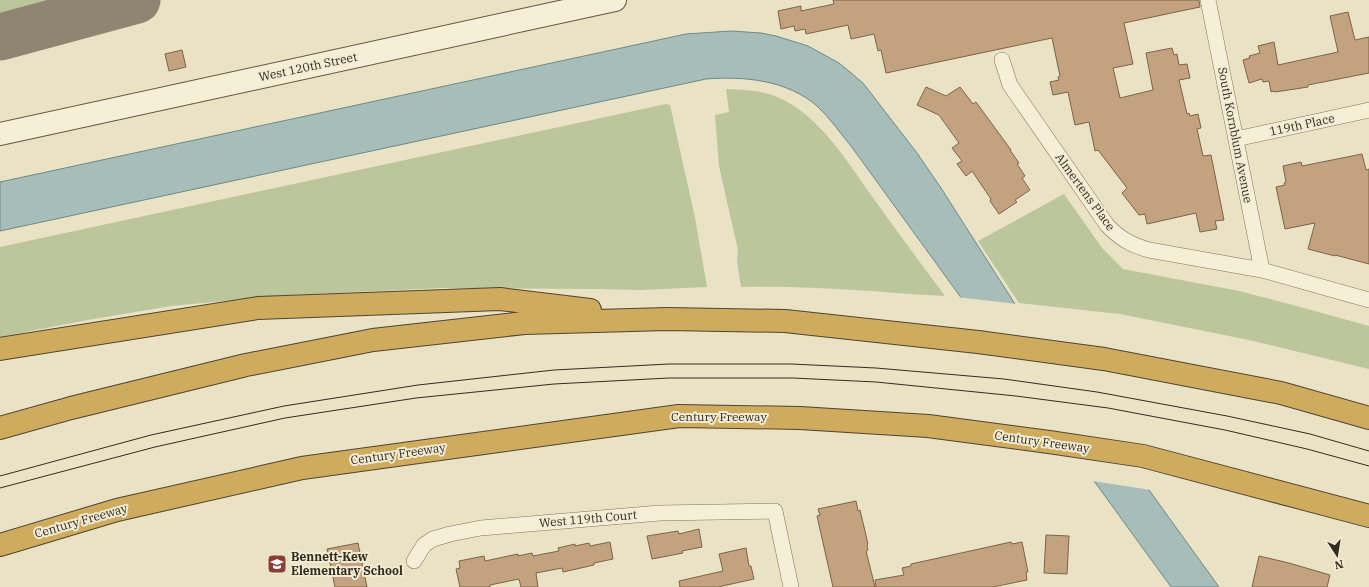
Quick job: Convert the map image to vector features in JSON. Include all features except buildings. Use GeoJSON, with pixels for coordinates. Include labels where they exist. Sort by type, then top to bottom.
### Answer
{"type":"FeatureCollection","features":[{"type":"Feature","properties":{"kind":"highway"},"geometry":{"type":"LineString","coordinates":[[0,349],[258,308],[500,299],[667,319]]}},
{"type":"Feature","properties":{"kind":"highway"},"geometry":{"type":"LineString","coordinates":[[0,428],[71,408],[246,365],[373,340],[524,323],[667,319],[785,321],[978,342],[1104,359],[1281,393],[1369,418]]}},
{"type":"Feature","properties":{"kind":"highway","name":"Century Freeway"},"geometry":{"type":"LineString","coordinates":[[0,545],[117,510],[302,468],[679,416],[800,418],[928,426],[1049,442],[1143,456],[1369,516]]}},
{"type":"Feature","properties":{"kind":"main road","name":"West 120th Street"},"geometry":{"type":"LineString","coordinates":[[0,134],[615,0]]}},
{"type":"Feature","properties":{"kind":"street","name":"South Kornblum Avenue"},"geometry":{"type":"LineString","coordinates":[[1208,0],[1262,270]]}},
{"type":"Feature","properties":{"kind":"street","name":"Almertens Place"},"geometry":{"type":"LineString","coordinates":[[1002,60],[1010,85],[1107,225],[1116,235],[1136,246],[1149,250],[1262,270],[1369,300]]}},
{"type":"Feature","properties":{"kind":"street","name":"119th Place"},"geometry":{"type":"LineString","coordinates":[[1236,139],[1369,110]]}},
{"type":"Feature","properties":{"kind":"street","name":"West 119th Court"},"geometry":{"type":"LineString","coordinates":[[414,561],[424,545],[433,539],[481,528],[660,513],[775,511],[791,587]]}},
{"type":"Feature","properties":{"kind":"green space"},"geometry":{"type":"Polygon","coordinates":[[[0,0],[47,0],[0,13],[0,0]]]}},
{"type":"Feature","properties":{"kind":"green space"},"geometry":{"type":"Polygon","coordinates":[[[726,89],[765,93],[777,97],[793,105],[821,128],[833,142],[945,296],[818,288],[741,287],[737,260],[738,250],[719,166],[715,115],[729,112],[726,89]]]}},
{"type":"Feature","properties":{"kind":"green space"},"geometry":{"type":"Polygon","coordinates":[[[666,104],[670,105],[695,218],[707,287],[641,290],[443,288],[288,295],[171,306],[0,337],[0,247],[666,104]]]}},
{"type":"Feature","properties":{"kind":"green space"},"geometry":{"type":"Polygon","coordinates":[[[1064,194],[1102,248],[1123,269],[1239,291],[1369,326],[1369,369],[1249,340],[1120,314],[1019,303],[978,241],[1064,194]]]}},
{"type":"Feature","properties":{"kind":"water"},"geometry":{"type":"Polygon","coordinates":[[[731,31],[761,33],[808,46],[839,63],[863,83],[917,153],[1015,304],[1219,587],[1171,587],[851,146],[817,106],[805,97],[779,85],[750,79],[706,79],[0,231],[0,182],[686,34],[731,31]]]}},
{"type":"Feature","properties":{"kind":"pier"},"geometry":{"type":"Polygon","coordinates":[[[957,297],[1017,304],[1151,490],[1093,481],[957,297]]]}},
{"type":"Feature","properties":{"kind":"taxiway"},"geometry":{"type":"LineString","coordinates":[[0,37],[137,0]]}},
{"type":"Feature","properties":{"kind":"tram line"},"geometry":{"type":"LineString","coordinates":[[0,476],[151,435],[284,406],[418,385],[554,370],[669,364],[791,364],[876,368],[1004,379],[1097,392],[1227,416],[1310,434],[1369,451]]}},
{"type":"Feature","properties":{"kind":"tram line"},"geometry":{"type":"LineString","coordinates":[[0,488],[155,447],[285,418],[416,398],[554,384],[669,378],[793,378],[876,382],[1016,396],[1108,408],[1225,430],[1307,449],[1369,466]]}},
{"type":"Feature","properties":{"kind":"place","name":"Bennett-Kew Elementary School"},"geometry":{"type":"Point","coordinates":[277,564]}}]}
